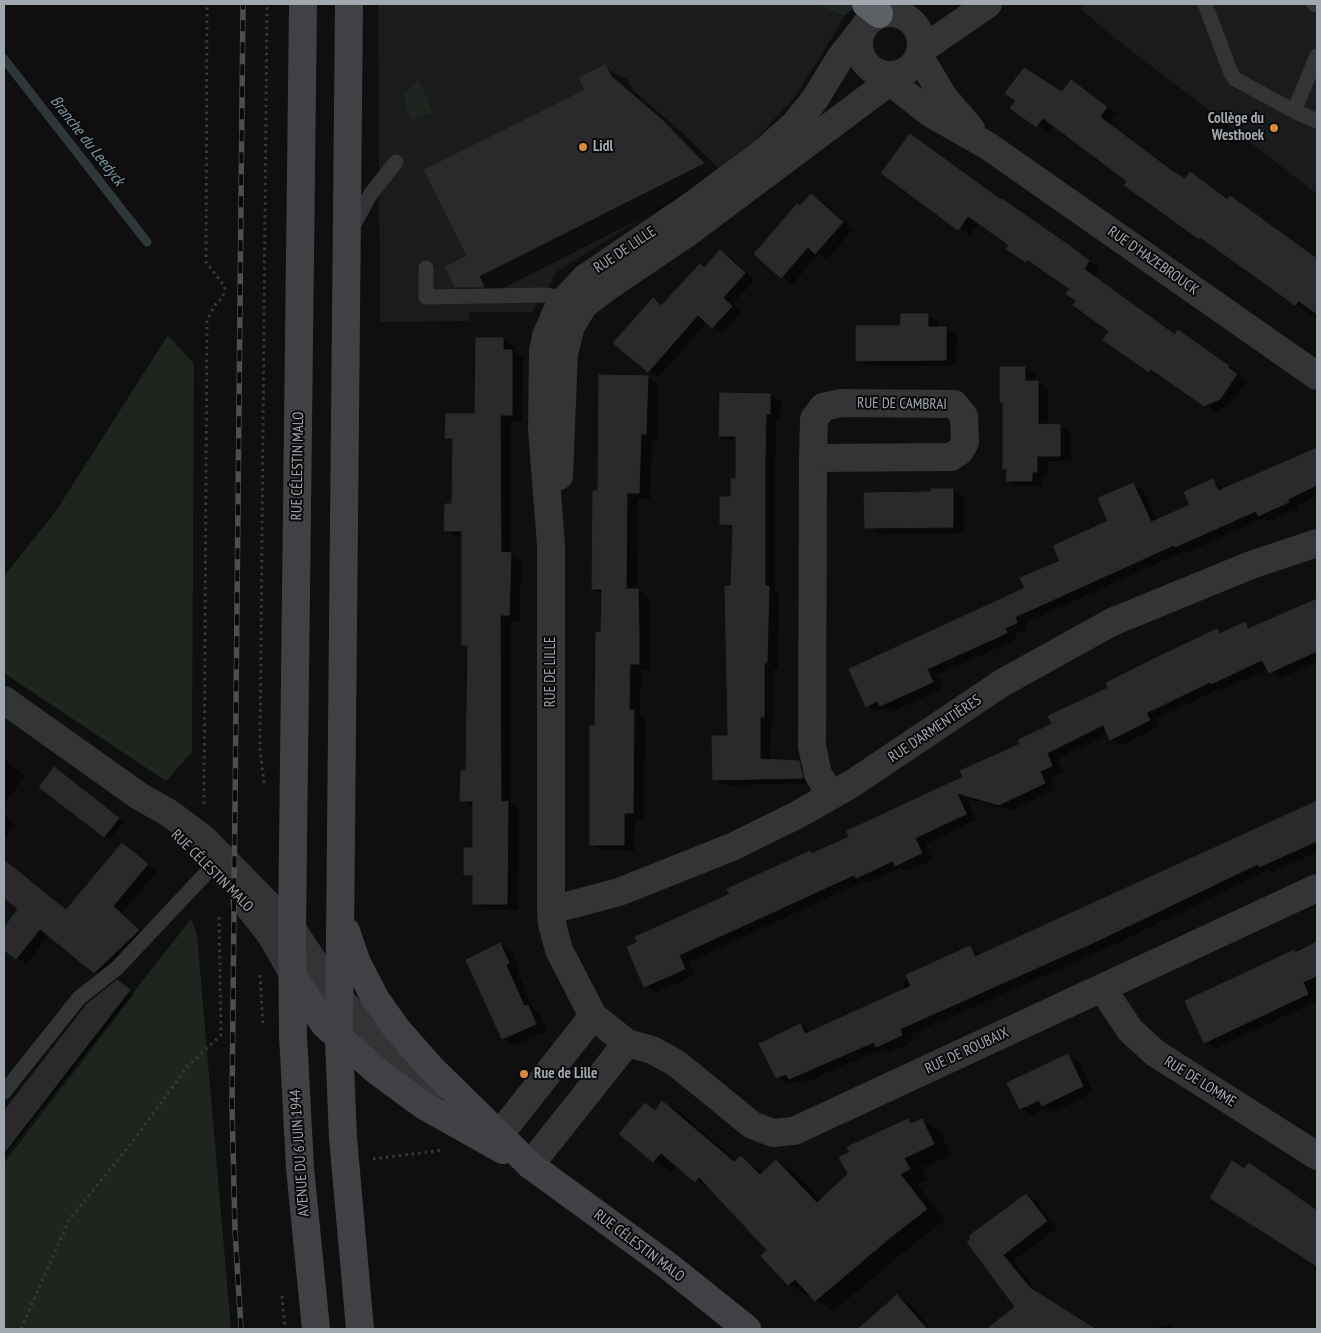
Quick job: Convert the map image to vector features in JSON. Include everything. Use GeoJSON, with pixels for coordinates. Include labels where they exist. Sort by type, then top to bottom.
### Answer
{"type":"FeatureCollection","features":[{"type":"Feature","properties":{"kind":"main road","name":"RUE CÉLESTIN MALO"},"geometry":{"type":"LineString","coordinates":[[303,4],[293,976],[318,1017],[339,1040],[406,1094],[496,1139],[667,1266],[747,1329]]}},
{"type":"Feature","properties":{"kind":"main road","name":"RUE CÉLESTIN MALO"},"geometry":{"type":"LineString","coordinates":[[339,1040],[349,4]]}},
{"type":"Feature","properties":{"kind":"main road","name":"RUE CÉLESTIN MALO"},"geometry":{"type":"LineString","coordinates":[[340,913],[357,963],[384,1012],[430,1067],[474,1110],[496,1139]]}},
{"type":"Feature","properties":{"kind":"main road","name":"AVENUE DU 6 JUIN 1944"},"geometry":{"type":"LineString","coordinates":[[293,976],[300,1168],[316,1329]]}},
{"type":"Feature","properties":{"kind":"main road"},"geometry":{"type":"LineString","coordinates":[[339,1040],[342,1138],[360,1329]]}},
{"type":"Feature","properties":{"kind":"street","name":"RUE DE LILLE"},"geometry":{"type":"LineString","coordinates":[[574,302],[606,288],[702,223],[902,67],[988,4]]}},
{"type":"Feature","properties":{"kind":"street","name":"RUE DE LILLE"},"geometry":{"type":"LineString","coordinates":[[627,1043],[593,1016],[559,950],[552,924],[551,545],[560,461],[564,353],[571,326],[574,302],[584,278],[688,208],[782,137],[811,106],[840,58],[877,13]]}},
{"type":"Feature","properties":{"kind":"street"},"geometry":{"type":"LineString","coordinates":[[877,13],[897,13],[913,22],[920,33],[902,67],[868,66],[861,55],[859,41],[877,13]]}},
{"type":"Feature","properties":{"kind":"street","name":"RUE D'HAZEBROUCK"},"geometry":{"type":"LineString","coordinates":[[902,67],[949,104],[988,146]]}},
{"type":"Feature","properties":{"kind":"street","name":"RUE D'HAZEBROUCK"},"geometry":{"type":"LineString","coordinates":[[902,67],[930,113],[988,146],[1317,376]]}},
{"type":"Feature","properties":{"kind":"street","name":"RUE DE CAMBRAI"},"geometry":{"type":"LineString","coordinates":[[813,458],[951,457],[960,451],[965,442],[964,416],[958,407],[948,404],[829,404],[819,411],[814,419],[813,458],[812,746],[818,774],[831,796]]}},
{"type":"Feature","properties":{"kind":"street","name":"RUE D'ARMENTIÈRES"},"geometry":{"type":"LineString","coordinates":[[551,910],[619,892],[670,873],[740,843],[831,796],[896,756],[1002,683],[1112,622],[1251,565],[1317,543]]}},
{"type":"Feature","properties":{"kind":"street","name":"RUE CÉLESTIN MALO"},"geometry":{"type":"LineString","coordinates":[[4,700],[139,796],[174,816],[204,839],[266,900],[292,929],[339,999],[401,1057],[474,1110]]}},
{"type":"Feature","properties":{"kind":"street","name":"RUE CÉLESTIN MALO"},"geometry":{"type":"LineString","coordinates":[[139,796],[212,867],[262,922],[278,946],[293,976],[320,998],[339,999]]}},
{"type":"Feature","properties":{"kind":"street","name":"RUE DE ROUBAIX"},"geometry":{"type":"LineString","coordinates":[[627,1043],[652,1050],[676,1063],[752,1125],[772,1133],[784,1132],[805,1126],[1317,888]]}},
{"type":"Feature","properties":{"kind":"street","name":"RUE DE LOMME"},"geometry":{"type":"LineString","coordinates":[[1102,988],[1130,1030],[1155,1053],[1317,1156]]}},
{"type":"Feature","properties":{"kind":"street"},"geometry":{"type":"LineString","coordinates":[[496,1139],[593,1016]]}},
{"type":"Feature","properties":{"kind":"street"},"geometry":{"type":"LineString","coordinates":[[530,1165],[627,1043]]}},
{"type":"Feature","properties":{"kind":"lane"},"geometry":{"type":"LineString","coordinates":[[1205,4],[1235,79],[1294,111],[1317,121]]}},
{"type":"Feature","properties":{"kind":"lane"},"geometry":{"type":"LineString","coordinates":[[1294,111],[1317,56]]}},
{"type":"Feature","properties":{"kind":"lane"},"geometry":{"type":"LineString","coordinates":[[347,238],[370,194],[396,162]]}},
{"type":"Feature","properties":{"kind":"lane"},"geometry":{"type":"LineString","coordinates":[[426,268],[426,297],[538,294],[574,302]]}},
{"type":"Feature","properties":{"kind":"lane"},"geometry":{"type":"LineString","coordinates":[[4,1092],[79,998],[117,968],[212,867]]}},
{"type":"Feature","properties":{"kind":"path"},"geometry":{"type":"LineString","coordinates":[[204,839],[207,320],[215,305],[223,297],[225,287],[206,262],[207,4]]}},
{"type":"Feature","properties":{"kind":"path"},"geometry":{"type":"LineString","coordinates":[[265,788],[260,749],[267,4]]}},
{"type":"Feature","properties":{"kind":"path"},"geometry":{"type":"LineString","coordinates":[[21,1329],[69,1220],[133,1141],[188,1066],[221,1035],[220,931],[218,912]]}},
{"type":"Feature","properties":{"kind":"shaded area"},"geometry":{"type":"Polygon","coordinates":[[[378,4],[819,4],[821,7],[845,16],[795,97],[739,157],[558,271],[532,312],[469,312],[469,321],[380,322],[378,4]]]}},
{"type":"Feature","properties":{"kind":"shaded area"},"geometry":{"type":"Polygon","coordinates":[[[819,4],[857,4],[845,16],[821,7],[819,4]]]}},
{"type":"Feature","properties":{"kind":"shaded area","name":"Collège du Westhoek"},"geometry":{"type":"Polygon","coordinates":[[[1086,4],[1317,4],[1317,194],[1106,31],[1080,8],[1086,4]]]}},
{"type":"Feature","properties":{"kind":"shaded area"},"geometry":{"type":"Polygon","coordinates":[[[418,79],[433,113],[412,120],[405,106],[405,94],[418,79]]]}},
{"type":"Feature","properties":{"kind":"shaded area"},"geometry":{"type":"Polygon","coordinates":[[[168,335],[194,364],[192,752],[166,781],[4,673],[4,576],[56,511],[168,335]]]}},
{"type":"Feature","properties":{"kind":"shaded area"},"geometry":{"type":"Polygon","coordinates":[[[191,919],[197,935],[231,1329],[4,1329],[4,1157],[191,919]]]}},
{"type":"Feature","properties":{"kind":"building"},"geometry":{"type":"Polygon","coordinates":[[[605,65],[611,76],[662,120],[704,163],[479,276],[484,287],[455,287],[445,267],[467,256],[424,170],[585,90],[579,78],[605,65]]]}},
{"type":"Feature","properties":{"kind":"building"},"geometry":{"type":"Polygon","coordinates":[[[1024,68],[1062,92],[1071,80],[1107,107],[1100,117],[1172,171],[1185,179],[1190,172],[1228,200],[1230,196],[1317,259],[1317,314],[1299,301],[1295,305],[1200,237],[1199,239],[1124,185],[1127,181],[1043,118],[1036,127],[1010,108],[1016,101],[1005,93],[1024,68]]]}},
{"type":"Feature","properties":{"kind":"building"},"geometry":{"type":"Polygon","coordinates":[[[910,134],[1001,200],[1074,249],[1089,261],[1084,269],[1175,335],[1178,330],[1229,366],[1227,367],[1237,374],[1220,399],[1204,406],[1151,369],[1149,372],[1103,340],[1109,331],[1073,305],[1077,301],[1066,294],[1070,289],[1028,260],[1026,262],[1006,249],[1009,245],[968,216],[958,230],[881,173],[910,134]]]}},
{"type":"Feature","properties":{"kind":"building"},"geometry":{"type":"Polygon","coordinates":[[[811,194],[843,222],[815,254],[808,247],[781,278],[754,254],[797,204],[800,206],[811,194]]]}},
{"type":"Feature","properties":{"kind":"building"},"geometry":{"type":"Polygon","coordinates":[[[720,250],[745,273],[723,298],[732,306],[712,328],[698,315],[648,372],[613,343],[653,298],[661,306],[700,264],[704,268],[720,250]]]}},
{"type":"Feature","properties":{"kind":"building"},"geometry":{"type":"Polygon","coordinates":[[[901,314],[928,314],[928,327],[946,327],[946,360],[856,361],[856,326],[900,326],[901,314]]]}},
{"type":"Feature","properties":{"kind":"building"},"geometry":{"type":"Polygon","coordinates":[[[476,338],[503,338],[503,350],[512,350],[512,415],[500,415],[501,552],[511,553],[509,615],[500,615],[501,802],[508,801],[507,904],[473,904],[473,875],[464,875],[464,848],[473,848],[473,801],[460,801],[461,771],[466,771],[468,645],[462,645],[462,531],[444,531],[445,504],[452,504],[453,438],[445,438],[446,414],[475,414],[476,338]]]}},
{"type":"Feature","properties":{"kind":"building"},"geometry":{"type":"Polygon","coordinates":[[[1000,367],[1025,367],[1025,381],[1038,381],[1038,424],[1060,425],[1060,456],[1037,456],[1037,472],[1032,472],[1032,481],[1006,481],[1007,469],[1003,469],[1003,402],[1000,402],[1000,367]]]}},
{"type":"Feature","properties":{"kind":"building"},"geometry":{"type":"Polygon","coordinates":[[[599,375],[648,376],[646,434],[641,434],[639,493],[627,493],[626,589],[638,589],[639,664],[630,664],[629,710],[634,710],[633,813],[624,813],[624,845],[590,845],[590,726],[595,726],[596,632],[601,633],[602,589],[592,589],[593,491],[598,491],[599,375]]]}},
{"type":"Feature","properties":{"kind":"building"},"geometry":{"type":"Polygon","coordinates":[[[720,393],[770,394],[770,414],[766,414],[765,461],[765,586],[769,586],[767,663],[764,663],[764,717],[760,717],[760,759],[799,761],[803,778],[713,780],[712,736],[728,736],[725,586],[731,586],[733,525],[720,524],[720,497],[731,497],[731,479],[736,479],[736,436],[719,436],[720,393]]]}},
{"type":"Feature","properties":{"kind":"building"},"geometry":{"type":"Polygon","coordinates":[[[1317,448],[1317,485],[1288,499],[1289,502],[1258,516],[1256,511],[1175,547],[1174,545],[1015,617],[1017,623],[1005,628],[1007,633],[927,669],[933,682],[880,706],[877,701],[866,707],[849,669],[1025,588],[1020,578],[1060,561],[1053,546],[1108,521],[1098,498],[1133,483],[1151,522],[1190,505],[1184,492],[1213,479],[1218,491],[1317,448]]]}},
{"type":"Feature","properties":{"kind":"building"},"geometry":{"type":"Polygon","coordinates":[[[931,489],[953,489],[953,527],[865,528],[864,493],[931,492],[931,489]]]}},
{"type":"Feature","properties":{"kind":"building"},"geometry":{"type":"Polygon","coordinates":[[[1317,599],[1317,651],[1269,673],[1262,660],[1211,684],[1210,682],[1146,713],[1150,720],[1110,740],[1103,725],[1047,753],[1052,766],[1040,771],[1045,783],[999,805],[957,793],[966,814],[915,838],[922,853],[895,866],[893,861],[856,878],[854,875],[679,955],[685,969],[644,987],[627,947],[638,942],[635,937],[730,894],[727,889],[810,851],[811,854],[849,837],[847,831],[963,777],[960,771],[1020,744],[1018,740],[1052,724],[1048,716],[1108,688],[1106,683],[1160,656],[1217,629],[1219,634],[1245,622],[1248,629],[1317,599]]]}},
{"type":"Feature","properties":{"kind":"building"},"geometry":{"type":"Polygon","coordinates":[[[54,767],[119,818],[104,837],[39,787],[54,767]]]}},
{"type":"Feature","properties":{"kind":"building"},"geometry":{"type":"Polygon","coordinates":[[[1317,801],[1317,841],[1259,867],[1258,864],[1097,941],[900,1029],[902,1035],[876,1047],[874,1042],[789,1079],[786,1074],[776,1078],[759,1044],[800,1024],[805,1034],[911,986],[906,975],[970,946],[975,957],[1317,801]]]}},
{"type":"Feature","properties":{"kind":"building"},"geometry":{"type":"Polygon","coordinates":[[[122,843],[148,864],[113,906],[139,930],[94,973],[40,929],[16,959],[4,950],[4,928],[18,909],[4,898],[4,860],[66,910],[122,843]]]}},
{"type":"Feature","properties":{"kind":"building"},"geometry":{"type":"Polygon","coordinates":[[[1317,942],[1317,976],[1303,982],[1308,994],[1204,1043],[1185,1001],[1294,950],[1295,953],[1317,942]]]}},
{"type":"Feature","properties":{"kind":"building"},"geometry":{"type":"Polygon","coordinates":[[[500,943],[509,963],[506,965],[524,1006],[528,1005],[536,1024],[502,1039],[466,960],[500,943]]]}},
{"type":"Feature","properties":{"kind":"building"},"geometry":{"type":"Polygon","coordinates":[[[117,980],[130,990],[4,1153],[4,1111],[87,1004],[117,980]]]}},
{"type":"Feature","properties":{"kind":"building"},"geometry":{"type":"Polygon","coordinates":[[[1068,1054],[1083,1086],[1042,1106],[1039,1100],[1020,1109],[1007,1083],[1068,1054]]]}},
{"type":"Feature","properties":{"kind":"building"},"geometry":{"type":"Polygon","coordinates":[[[662,1101],[734,1162],[741,1156],[760,1175],[776,1160],[817,1203],[848,1174],[839,1157],[850,1152],[847,1147],[908,1119],[910,1124],[922,1119],[934,1144],[904,1158],[910,1169],[900,1174],[927,1209],[815,1301],[795,1279],[788,1285],[761,1256],[767,1250],[699,1177],[695,1182],[661,1153],[653,1162],[619,1134],[645,1103],[655,1111],[662,1101]]]}},
{"type":"Feature","properties":{"kind":"building"},"geometry":{"type":"Polygon","coordinates":[[[1232,1161],[1244,1169],[1249,1163],[1317,1211],[1317,1266],[1210,1198],[1232,1161]]]}},
{"type":"Feature","properties":{"kind":"building"},"geometry":{"type":"Polygon","coordinates":[[[1026,1194],[1047,1221],[1003,1255],[1030,1288],[1095,1329],[987,1329],[1015,1307],[967,1242],[971,1239],[969,1236],[1026,1194]]]}},
{"type":"Feature","properties":{"kind":"building"},"geometry":{"type":"Polygon","coordinates":[[[897,1295],[927,1329],[858,1329],[897,1295]]]}},
{"type":"Feature","properties":{"kind":"waterway","name":"Branche du Leedyck"},"geometry":{"type":"LineString","coordinates":[[4,59],[147,242]]}},
{"type":"Feature","properties":{"kind":"railway"},"geometry":{"type":"LineString","coordinates":[[241,1329],[235,1230],[232,1107],[243,4]]}},
{"type":"Feature","properties":{"kind":"place","name":"Collège du Westhoek"},"geometry":{"type":"Point","coordinates":[1274,128]}},
{"type":"Feature","properties":{"kind":"place","name":"Lidl"},"geometry":{"type":"Point","coordinates":[583,147]}},
{"type":"Feature","properties":{"kind":"place","name":"Rue de Lille"},"geometry":{"type":"Point","coordinates":[524,1074]}}]}
